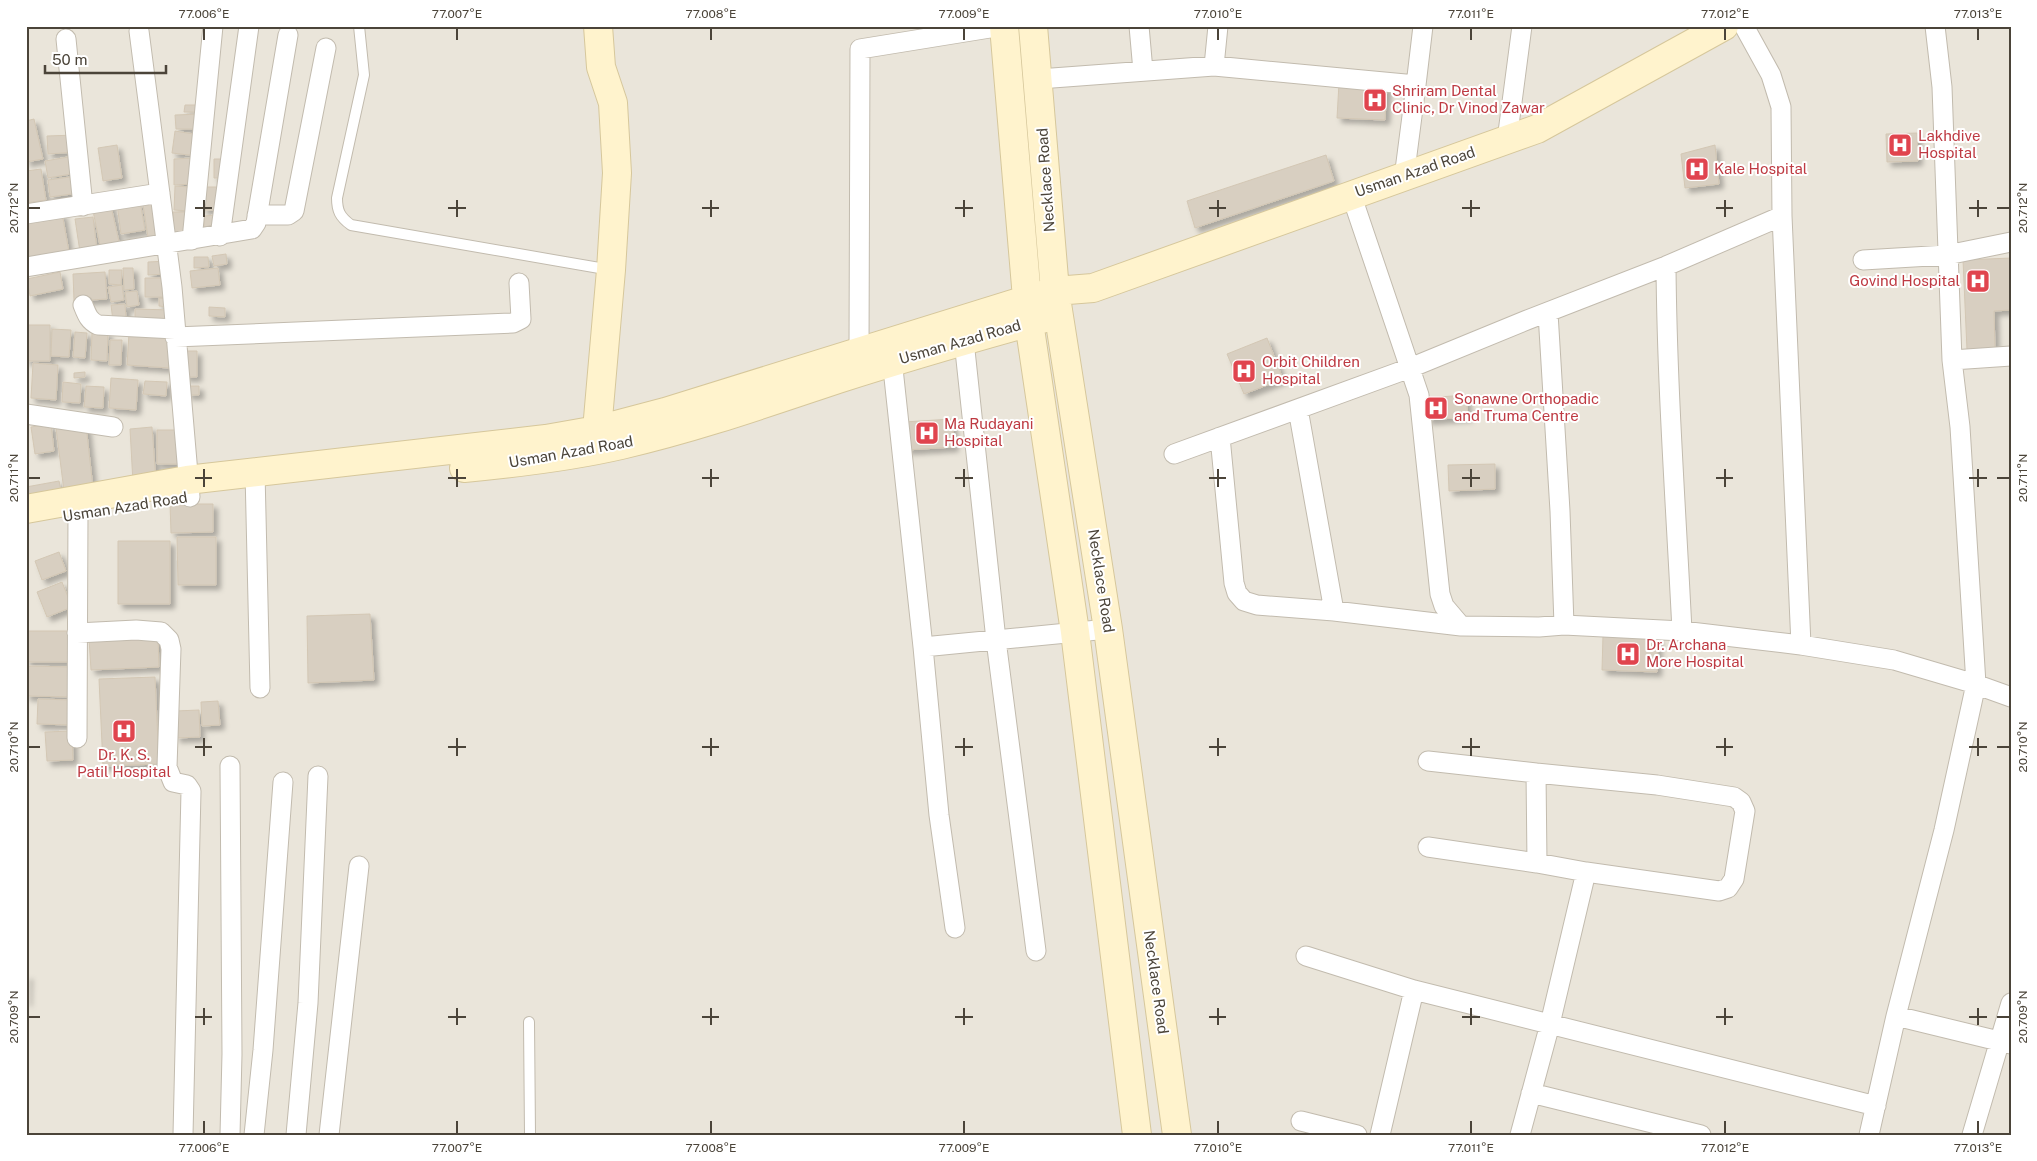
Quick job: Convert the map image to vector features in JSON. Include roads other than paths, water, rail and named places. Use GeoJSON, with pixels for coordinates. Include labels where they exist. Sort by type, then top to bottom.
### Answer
{"type":"FeatureCollection","features":[{"type":"Feature","properties":{"kind":"main road"},"geometry":{"type":"LineString","coordinates":[[597,430],[611,270],[617,173],[613,102],[600,67],[598,26]]}},
{"type":"Feature","properties":{"kind":"main road","name":"Necklace Road"},"geometry":{"type":"LineString","coordinates":[[1003,26],[1028,310],[1075,632],[1137,1135]]}},
{"type":"Feature","properties":{"kind":"main road","name":"Necklace Road"},"geometry":{"type":"LineString","coordinates":[[1033,26],[1057,302],[1108,629],[1177,1135]]}},
{"type":"Feature","properties":{"kind":"main road","name":"Usman Azad Road"},"geometry":{"type":"LineString","coordinates":[[255,480],[537,461],[612,447],[712,422],[891,352],[1057,302],[1351,194],[1404,178],[1537,129],[1724,26]]}},
{"type":"Feature","properties":{"kind":"main road","name":"Usman Azad Road"},"geometry":{"type":"LineString","coordinates":[[26,509],[255,480],[597,430],[665,412],[859,352],[891,352],[964,341],[1028,310]]}},
{"type":"Feature","properties":{"kind":"main road","name":"Usman Azad Road"},"geometry":{"type":"LineString","coordinates":[[26,524],[78,514],[188,488]]}},
{"type":"Feature","properties":{"kind":"street"},"geometry":{"type":"LineString","coordinates":[[192,240],[212,26]]}},
{"type":"Feature","properties":{"kind":"street"},"geometry":{"type":"LineString","coordinates":[[220,236],[249,26]]}},
{"type":"Feature","properties":{"kind":"street"},"geometry":{"type":"LineString","coordinates":[[859,352],[860,49],[1003,26]]}},
{"type":"Feature","properties":{"kind":"street"},"geometry":{"type":"LineString","coordinates":[[1139,26],[1143,71]]}},
{"type":"Feature","properties":{"kind":"street"},"geometry":{"type":"LineString","coordinates":[[1214,66],[1218,26]]}},
{"type":"Feature","properties":{"kind":"street"},"geometry":{"type":"LineString","coordinates":[[1404,178],[1423,26]]}},
{"type":"Feature","properties":{"kind":"street"},"geometry":{"type":"LineString","coordinates":[[1506,140],[1522,26]]}},
{"type":"Feature","properties":{"kind":"street"},"geometry":{"type":"LineString","coordinates":[[1744,26],[1772,75],[1781,107],[1782,216],[1801,645]]}},
{"type":"Feature","properties":{"kind":"street"},"geometry":{"type":"LineString","coordinates":[[1869,1135],[1896,1016],[1944,830],[1976,684],[1960,427],[1952,360],[1942,87],[1935,26]]}},
{"type":"Feature","properties":{"kind":"street"},"geometry":{"type":"LineString","coordinates":[[139,31],[166,244],[188,488]]}},
{"type":"Feature","properties":{"kind":"street"},"geometry":{"type":"LineString","coordinates":[[26,267],[220,236],[252,229],[255,226],[288,35]]}},
{"type":"Feature","properties":{"kind":"street"},"geometry":{"type":"LineString","coordinates":[[66,39],[83,206]]}},
{"type":"Feature","properties":{"kind":"street"},"geometry":{"type":"LineString","coordinates":[[257,215],[288,215],[294,210],[326,48]]}},
{"type":"Feature","properties":{"kind":"street"},"geometry":{"type":"LineString","coordinates":[[1039,79],[1214,66],[1416,85]]}},
{"type":"Feature","properties":{"kind":"street"},"geometry":{"type":"LineString","coordinates":[[26,214],[160,193]]}},
{"type":"Feature","properties":{"kind":"street"},"geometry":{"type":"LineString","coordinates":[[1351,194],[1419,395],[1440,594],[1444,606],[1461,626]]}},
{"type":"Feature","properties":{"kind":"street"},"geometry":{"type":"LineString","coordinates":[[1174,454],[1410,368],[1666,266],[1782,216]]}},
{"type":"Feature","properties":{"kind":"street"},"geometry":{"type":"LineString","coordinates":[[1864,260],[1947,255],[2011,242]]}},
{"type":"Feature","properties":{"kind":"street"},"geometry":{"type":"LineString","coordinates":[[1666,266],[1667,359],[1682,631]]}},
{"type":"Feature","properties":{"kind":"street"},"geometry":{"type":"LineString","coordinates":[[83,305],[88,318],[98,325],[175,333],[513,323],[521,319],[519,283]]}},
{"type":"Feature","properties":{"kind":"street"},"geometry":{"type":"LineString","coordinates":[[1548,313],[1560,511],[1564,625]]}},
{"type":"Feature","properties":{"kind":"street"},"geometry":{"type":"LineString","coordinates":[[964,341],[996,640],[1036,951]]}},
{"type":"Feature","properties":{"kind":"street"},"geometry":{"type":"LineString","coordinates":[[891,352],[939,815],[955,928]]}},
{"type":"Feature","properties":{"kind":"street"},"geometry":{"type":"LineString","coordinates":[[1952,360],[2011,356]]}},
{"type":"Feature","properties":{"kind":"street"},"geometry":{"type":"LineString","coordinates":[[1298,409],[1334,611]]}},
{"type":"Feature","properties":{"kind":"street"},"geometry":{"type":"LineString","coordinates":[[26,414],[113,427]]}},
{"type":"Feature","properties":{"kind":"street"},"geometry":{"type":"LineString","coordinates":[[1220,437],[1234,583],[1237,593],[1244,601],[1257,605],[1334,611],[1461,626],[1539,627],[1564,625],[1682,631],[1801,645],[1894,660],[1976,684],[2011,697]]}},
{"type":"Feature","properties":{"kind":"street"},"geometry":{"type":"LineString","coordinates":[[255,480],[260,688]]}},
{"type":"Feature","properties":{"kind":"street"},"geometry":{"type":"LineString","coordinates":[[76,738],[78,514]]}},
{"type":"Feature","properties":{"kind":"street"},"geometry":{"type":"LineString","coordinates":[[923,647],[1108,629]]}},
{"type":"Feature","properties":{"kind":"street"},"geometry":{"type":"LineString","coordinates":[[76,633],[136,630],[161,632],[169,640],[171,649],[166,767],[173,782],[187,785],[191,791],[183,1135]]}},
{"type":"Feature","properties":{"kind":"street"},"geometry":{"type":"LineString","coordinates":[[1428,761],[1657,785],[1734,797],[1741,802],[1745,811],[1734,879],[1728,888],[1719,891],[1428,847]]}},
{"type":"Feature","properties":{"kind":"street"},"geometry":{"type":"LineString","coordinates":[[230,766],[232,1054],[230,1135]]}},
{"type":"Feature","properties":{"kind":"street"},"geometry":{"type":"LineString","coordinates":[[1536,773],[1537,863]]}},
{"type":"Feature","properties":{"kind":"street"},"geometry":{"type":"LineString","coordinates":[[296,1135],[308,1003],[318,776]]}},
{"type":"Feature","properties":{"kind":"street"},"geometry":{"type":"LineString","coordinates":[[254,1135],[263,1050],[283,782]]}},
{"type":"Feature","properties":{"kind":"street"},"geometry":{"type":"LineString","coordinates":[[329,1135],[359,866]]}},
{"type":"Feature","properties":{"kind":"street"},"geometry":{"type":"LineString","coordinates":[[1520,1135],[1550,1024],[1586,872]]}},
{"type":"Feature","properties":{"kind":"street"},"geometry":{"type":"LineString","coordinates":[[1306,956],[1414,990],[1876,1106]]}},
{"type":"Feature","properties":{"kind":"street"},"geometry":{"type":"LineString","coordinates":[[1380,1135],[1414,990]]}},
{"type":"Feature","properties":{"kind":"street"},"geometry":{"type":"LineString","coordinates":[[1972,1135],[2005,1043],[2011,1003]]}},
{"type":"Feature","properties":{"kind":"street"},"geometry":{"type":"LineString","coordinates":[[1896,1016],[2005,1043]]}},
{"type":"Feature","properties":{"kind":"street"},"geometry":{"type":"LineString","coordinates":[[1531,1093],[1701,1135]]}},
{"type":"Feature","properties":{"kind":"street"},"geometry":{"type":"LineString","coordinates":[[1301,1121],[1357,1135]]}},
{"type":"Feature","properties":{"kind":"lane"},"geometry":{"type":"LineString","coordinates":[[359,26],[364,75],[337,198],[337,208],[342,218],[351,225],[611,270]]}},
{"type":"Feature","properties":{"kind":"lane"},"geometry":{"type":"LineString","coordinates":[[529,1022],[530,1135]]}},
{"type":"Feature","properties":{"kind":"place","name":"Shriram Dental Clinic, Dr Vinod Zawar"},"geometry":{"type":"Point","coordinates":[1375,100]}},
{"type":"Feature","properties":{"kind":"place","name":"Lakhdive Hospital"},"geometry":{"type":"Point","coordinates":[1900,145]}},
{"type":"Feature","properties":{"kind":"place","name":"Kale Hospital"},"geometry":{"type":"Point","coordinates":[1697,169]}},
{"type":"Feature","properties":{"kind":"place","name":"Govind Hospital"},"geometry":{"type":"Point","coordinates":[1978,281]}},
{"type":"Feature","properties":{"kind":"place","name":"Orbit Children Hospital"},"geometry":{"type":"Point","coordinates":[1244,371]}},
{"type":"Feature","properties":{"kind":"place","name":"Sonawne Orthopadic and Truma Centre"},"geometry":{"type":"Point","coordinates":[1436,408]}},
{"type":"Feature","properties":{"kind":"place","name":"Ma Rudayani Hospital"},"geometry":{"type":"Point","coordinates":[927,433]}},
{"type":"Feature","properties":{"kind":"place","name":"Dr. Archana More Hospital"},"geometry":{"type":"Point","coordinates":[1628,654]}},
{"type":"Feature","properties":{"kind":"place","name":"Dr. K. S. Patil Hospital"},"geometry":{"type":"Point","coordinates":[124,731]}}]}
